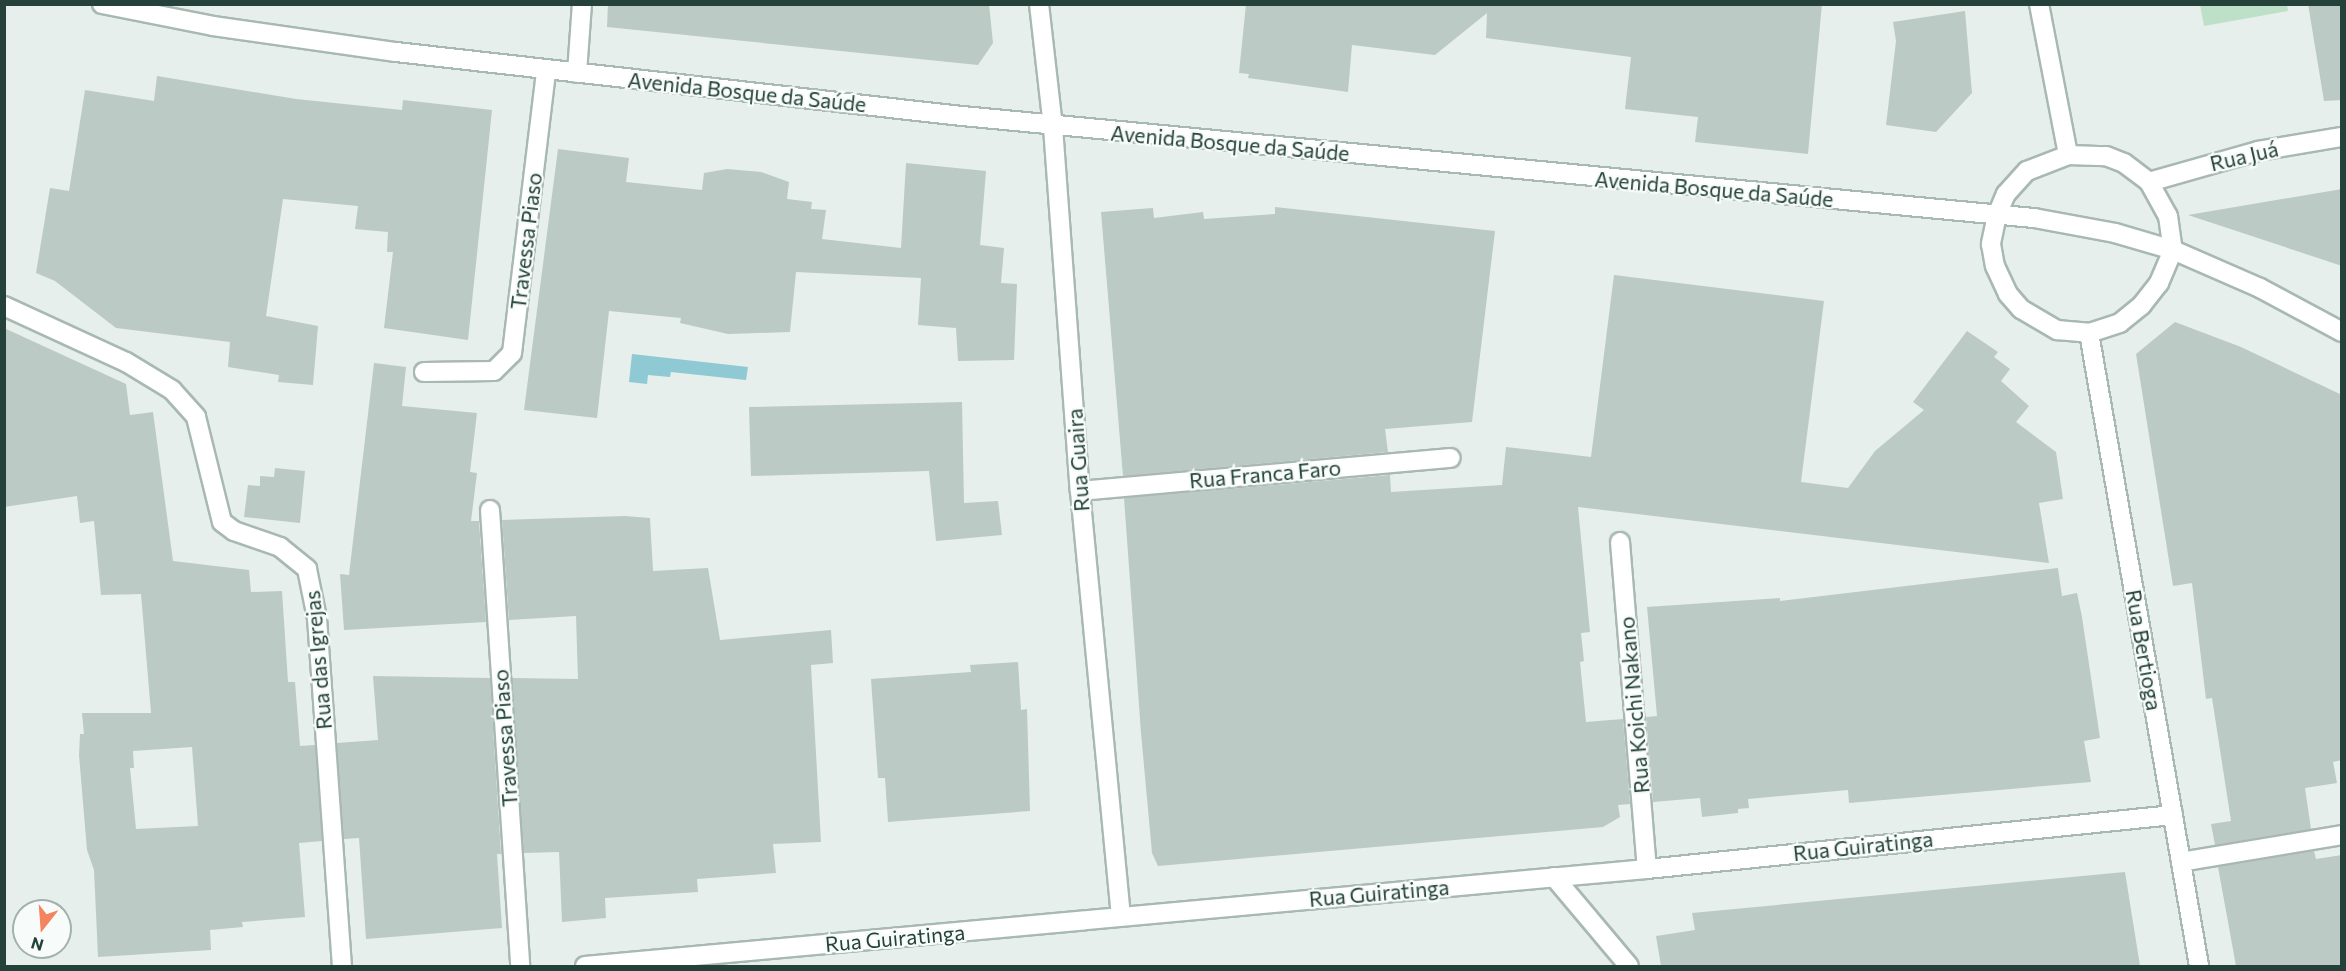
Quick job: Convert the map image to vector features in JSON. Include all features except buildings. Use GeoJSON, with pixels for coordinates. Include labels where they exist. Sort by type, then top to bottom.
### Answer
{"type":"FeatureCollection","features":[{"type":"Feature","properties":{"kind":"street","name":"Avenida Bosque da Saúde"},"geometry":{"type":"LineString","coordinates":[[102,4],[213,26],[546,70],[1053,127],[1997,215],[2070,224],[2173,250],[2250,284],[2342,332]]}},
{"type":"Feature","properties":{"kind":"street"},"geometry":{"type":"LineString","coordinates":[[577,73],[582,4]]}},
{"type":"Feature","properties":{"kind":"street","name":"Rua Guaira"},"geometry":{"type":"LineString","coordinates":[[1039,4],[1053,127],[1080,491],[1120,916]]}},
{"type":"Feature","properties":{"kind":"street"},"geometry":{"type":"LineString","coordinates":[[2038,4],[2068,155]]}},
{"type":"Feature","properties":{"kind":"street","name":"Travessa Piaso"},"geometry":{"type":"LineString","coordinates":[[424,372],[494,371],[512,353],[546,70]]}},
{"type":"Feature","properties":{"kind":"street","name":"Rua Juá"},"geometry":{"type":"LineString","coordinates":[[2149,182],[2258,151],[2342,137]]}},
{"type":"Feature","properties":{"kind":"street"},"geometry":{"type":"LineString","coordinates":[[2068,155],[2106,156],[2124,163],[2149,182],[2169,216],[2173,250],[2159,283],[2142,306],[2120,323],[2090,333],[2057,330],[2021,309],[2008,294],[1995,266],[1991,244],[1997,215],[2006,194],[2027,171],[2068,155]]}},
{"type":"Feature","properties":{"kind":"street","name":"Rua das Igrejas"},"geometry":{"type":"LineString","coordinates":[[4,306],[126,362],[172,390],[196,417],[222,522],[234,531],[280,547],[307,569],[317,618],[342,966]]}},
{"type":"Feature","properties":{"kind":"street","name":"Rua Bertioga"},"geometry":{"type":"LineString","coordinates":[[2090,333],[2199,966]]}},
{"type":"Feature","properties":{"kind":"street","name":"Rua Franca Faro"},"geometry":{"type":"LineString","coordinates":[[1080,491],[1451,458]]}},
{"type":"Feature","properties":{"kind":"street","name":"Travessa Piaso"},"geometry":{"type":"LineString","coordinates":[[490,510],[520,966]]}},
{"type":"Feature","properties":{"kind":"street","name":"Rua Koichi Nakano"},"geometry":{"type":"LineString","coordinates":[[1620,542],[1647,868]]}},
{"type":"Feature","properties":{"kind":"street","name":"Rua Guiratinga"},"geometry":{"type":"LineString","coordinates":[[585,966],[1554,877],[2173,815]]}},
{"type":"Feature","properties":{"kind":"street"},"geometry":{"type":"LineString","coordinates":[[2181,862],[2342,835]]}},
{"type":"Feature","properties":{"kind":"street"},"geometry":{"type":"LineString","coordinates":[[1554,877],[1629,966]]}},
{"type":"Feature","properties":{"kind":"green space"},"geometry":{"type":"Polygon","coordinates":[[[2200,5],[2287,5],[2288,11],[2204,26],[2200,5]]]}},
{"type":"Feature","properties":{"kind":"water"},"geometry":{"type":"Polygon","coordinates":[[[632,354],[748,367],[746,380],[671,372],[670,377],[648,375],[647,384],[629,382],[632,354]]]}}]}
